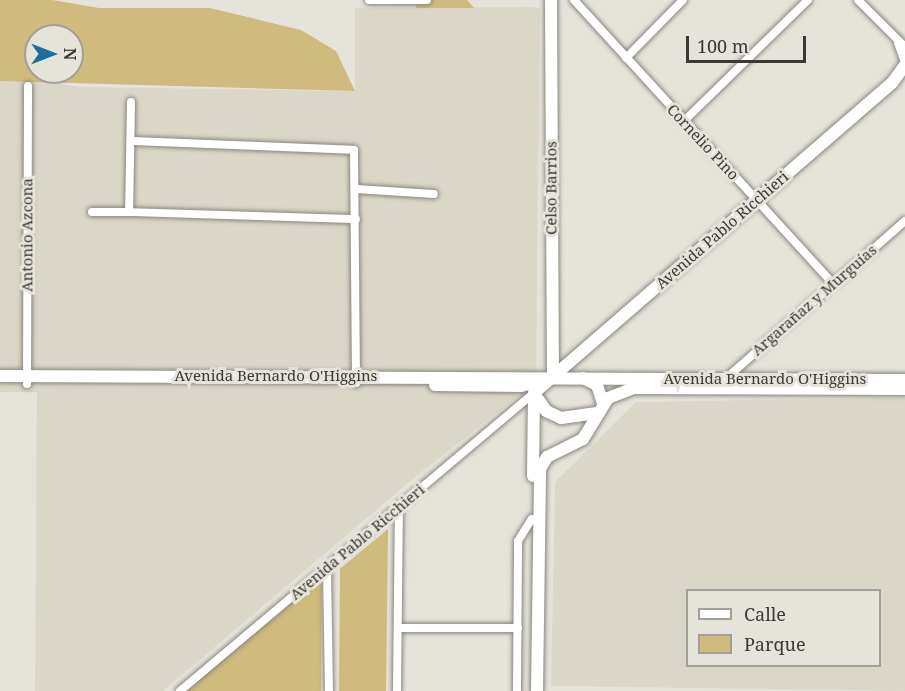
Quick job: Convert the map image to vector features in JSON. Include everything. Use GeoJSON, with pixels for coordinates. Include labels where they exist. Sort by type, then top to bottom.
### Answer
{"type":"FeatureCollection","features":[{"type":"Feature","properties":{"kind":"main road","name":"Celso Barrios"},"geometry":{"type":"LineString","coordinates":[[551,0],[553,377]]}},
{"type":"Feature","properties":{"kind":"main road","name":"Avenida Pablo Ricchieri"},"geometry":{"type":"LineString","coordinates":[[534,393],[892,83],[905,64]]}},
{"type":"Feature","properties":{"kind":"main road","name":"Avenida Pablo Ricchieri"},"geometry":{"type":"LineString","coordinates":[[892,83],[905,79]]}},
{"type":"Feature","properties":{"kind":"main road","name":"Avenida Bernardo O'Higgins"},"geometry":{"type":"LineString","coordinates":[[0,376],[27,380],[356,380],[576,376],[704,380],[905,380]]}},
{"type":"Feature","properties":{"kind":"main road"},"geometry":{"type":"LineString","coordinates":[[537,691],[540,470],[555,452],[580,442],[600,408],[597,385],[576,376]]}},
{"type":"Feature","properties":{"kind":"main road","name":"Avenida Bernardo O'Higgins"},"geometry":{"type":"LineString","coordinates":[[356,380],[521,387],[553,377]]}},
{"type":"Feature","properties":{"kind":"main road","name":"Avenida Bernardo O'Higgins"},"geometry":{"type":"LineString","coordinates":[[0,384],[27,380]]}},
{"type":"Feature","properties":{"kind":"main road"},"geometry":{"type":"LineString","coordinates":[[679,389],[704,380]]}},
{"type":"Feature","properties":{"kind":"main road","name":"Avenida Bernardo O'Higgins"},"geometry":{"type":"LineString","coordinates":[[521,387],[534,393]]}},
{"type":"Feature","properties":{"kind":"main road","name":"Avenida Bernardo O'Higgins"},"geometry":{"type":"LineString","coordinates":[[600,408],[627,388],[905,389]]}},
{"type":"Feature","properties":{"kind":"main road"},"geometry":{"type":"LineString","coordinates":[[534,393],[546,411],[561,418],[600,408]]}},
{"type":"Feature","properties":{"kind":"main road"},"geometry":{"type":"LineString","coordinates":[[530,691],[534,393]]}},
{"type":"Feature","properties":{"kind":"main road"},"geometry":{"type":"LineString","coordinates":[[534,431],[541,446],[555,452]]}},
{"type":"Feature","properties":{"kind":"street"},"geometry":{"type":"LineString","coordinates":[[369,0],[427,0]]}},
{"type":"Feature","properties":{"kind":"street","name":"Cornelio Pino"},"geometry":{"type":"LineString","coordinates":[[574,0],[833,284]]}},
{"type":"Feature","properties":{"kind":"street"},"geometry":{"type":"LineString","coordinates":[[626,58],[683,0]]}},
{"type":"Feature","properties":{"kind":"street"},"geometry":{"type":"LineString","coordinates":[[684,121],[808,0]]}},
{"type":"Feature","properties":{"kind":"street"},"geometry":{"type":"LineString","coordinates":[[858,0],[901,45],[905,64]]}},
{"type":"Feature","properties":{"kind":"street","name":"Antonio Azcona"},"geometry":{"type":"LineString","coordinates":[[27,380],[28,86]]}},
{"type":"Feature","properties":{"kind":"street"},"geometry":{"type":"LineString","coordinates":[[129,212],[131,102]]}},
{"type":"Feature","properties":{"kind":"street"},"geometry":{"type":"LineString","coordinates":[[131,141],[349,148],[356,154],[356,380]]}},
{"type":"Feature","properties":{"kind":"street"},"geometry":{"type":"LineString","coordinates":[[356,189],[434,194]]}},
{"type":"Feature","properties":{"kind":"street"},"geometry":{"type":"LineString","coordinates":[[92,212],[356,219]]}},
{"type":"Feature","properties":{"kind":"street","name":"Argarañaz y Murguías"},"geometry":{"type":"LineString","coordinates":[[724,380],[905,221]]}},
{"type":"Feature","properties":{"kind":"street","name":"Avenida Pablo Ricchieri"},"geometry":{"type":"LineString","coordinates":[[180,691],[534,393]]}},
{"type":"Feature","properties":{"kind":"street"},"geometry":{"type":"LineString","coordinates":[[397,691],[399,505]]}},
{"type":"Feature","properties":{"kind":"street"},"geometry":{"type":"LineString","coordinates":[[517,691],[518,541],[532,519]]}},
{"type":"Feature","properties":{"kind":"street"},"geometry":{"type":"LineString","coordinates":[[327,567],[329,691]]}},
{"type":"Feature","properties":{"kind":"street"},"geometry":{"type":"LineString","coordinates":[[398,628],[518,628]]}},
{"type":"Feature","properties":{"kind":"shaded area"},"geometry":{"type":"Polygon","coordinates":[[[533,7],[540,9],[536,382],[419,474],[163,691],[35,691],[37,392],[0,392],[0,74],[24,78],[24,84],[62,84],[80,87],[355,91],[355,8],[533,7]]]}},
{"type":"Feature","properties":{"kind":"shaded area"},"geometry":{"type":"Polygon","coordinates":[[[905,398],[905,691],[551,686],[555,482],[636,402],[905,398]]]}},
{"type":"Feature","properties":{"kind":"green space"},"geometry":{"type":"Polygon","coordinates":[[[0,0],[52,0],[99,8],[210,8],[301,30],[336,51],[355,91],[84,83],[84,24],[24,24],[24,82],[0,81],[0,0]]]}},
{"type":"Feature","properties":{"kind":"green space"},"geometry":{"type":"Polygon","coordinates":[[[427,0],[467,0],[474,8],[416,8],[416,3],[427,0]]]}},
{"type":"Feature","properties":{"kind":"green space"},"geometry":{"type":"Polygon","coordinates":[[[388,529],[386,691],[339,691],[340,569],[388,529]]]}},
{"type":"Feature","properties":{"kind":"green space"},"geometry":{"type":"Polygon","coordinates":[[[322,571],[321,691],[180,691],[322,571]]]}}]}
